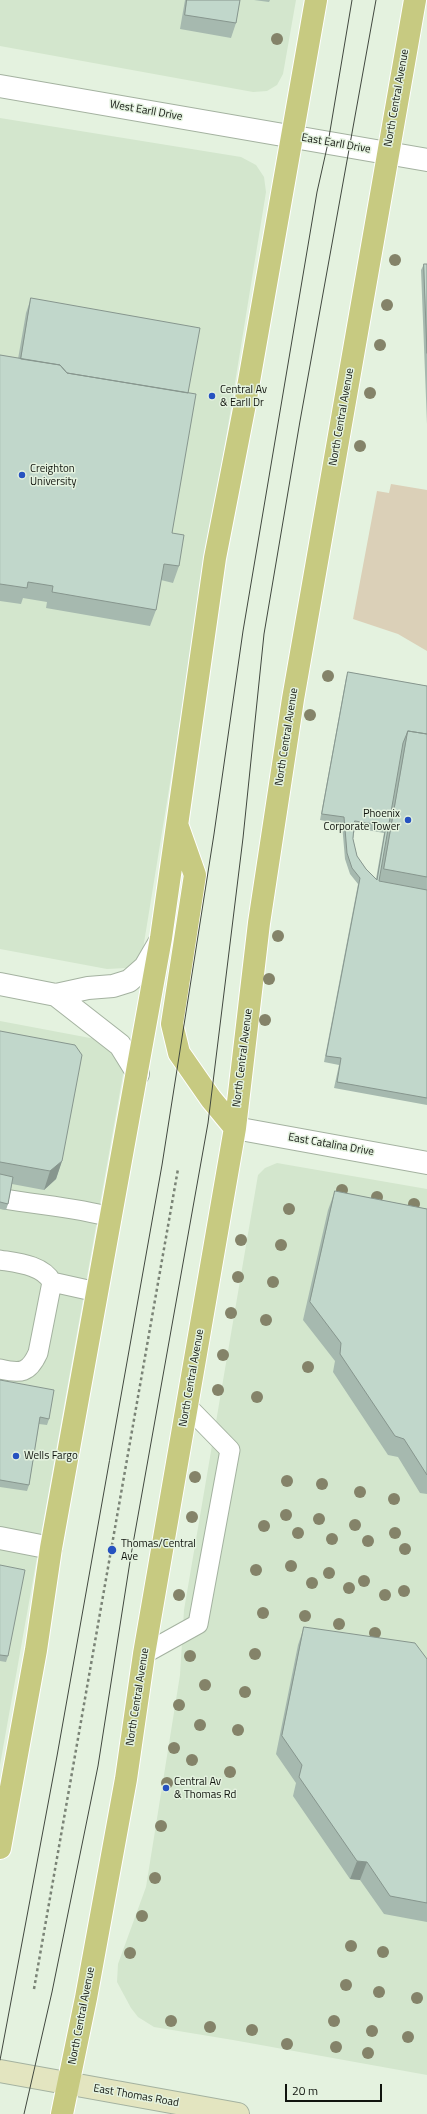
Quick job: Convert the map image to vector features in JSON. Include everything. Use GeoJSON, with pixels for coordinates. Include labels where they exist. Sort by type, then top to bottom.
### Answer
{"type":"FeatureCollection","features":[{"type":"Feature","properties":{"kind":"main road"},"geometry":{"type":"LineString","coordinates":[[0,1848],[36,1650],[51,1548],[138,1074],[161,938],[215,558],[246,404],[316,0]]}},
{"type":"Feature","properties":{"kind":"main road","name":"North Central Avenue"},"geometry":{"type":"LineString","coordinates":[[62,2114],[126,1779],[144,1654],[235,1128],[259,923],[293,699],[415,0]]}},
{"type":"Feature","properties":{"kind":"main road"},"geometry":{"type":"LineString","coordinates":[[177,822],[195,875],[172,1024],[179,1054],[211,1099],[235,1128]]}},
{"type":"Feature","properties":{"kind":"main road","name":"East Thomas Road"},"geometry":{"type":"LineString","coordinates":[[0,2071],[238,2114]]}},
{"type":"Feature","properties":{"kind":"street","name":"West Earll Drive"},"geometry":{"type":"LineString","coordinates":[[0,86],[292,136]]}},
{"type":"Feature","properties":{"kind":"street","name":"East Earll Drive"},"geometry":{"type":"LineString","coordinates":[[292,136],[427,160]]}},
{"type":"Feature","properties":{"kind":"street"},"geometry":{"type":"LineString","coordinates":[[0,984],[56,994],[88,988],[113,986],[129,981],[145,967],[161,938]]}},
{"type":"Feature","properties":{"kind":"street"},"geometry":{"type":"LineString","coordinates":[[56,994],[120,1045],[138,1074]]}},
{"type":"Feature","properties":{"kind":"street","name":"East Catalina Drive"},"geometry":{"type":"LineString","coordinates":[[235,1128],[427,1163]]}},
{"type":"Feature","properties":{"kind":"street"},"geometry":{"type":"LineString","coordinates":[[0,1538],[51,1548]]}},
{"type":"Feature","properties":{"kind":"lane"},"geometry":{"type":"LineString","coordinates":[[0,1198],[38,1205],[73,1207],[111,1217]]}},
{"type":"Feature","properties":{"kind":"lane"},"geometry":{"type":"LineString","coordinates":[[0,1260],[41,1270],[52,1282],[97,1292]]}},
{"type":"Feature","properties":{"kind":"lane"},"geometry":{"type":"LineString","coordinates":[[0,1369],[16,1372],[25,1371],[34,1363],[38,1352],[52,1282]]}},
{"type":"Feature","properties":{"kind":"lane"},"geometry":{"type":"LineString","coordinates":[[144,1654],[198,1624],[230,1450],[187,1406]]}},
{"type":"Feature","properties":{"kind":"path"},"geometry":{"type":"LineString","coordinates":[[34,1989],[178,1168]]}},
{"type":"Feature","properties":{"kind":"shaded area"},"geometry":{"type":"Polygon","coordinates":[[[0,0],[296,0],[283,74],[277,85],[267,91],[253,92],[0,46],[0,0]]]}},
{"type":"Feature","properties":{"kind":"shaded area"},"geometry":{"type":"Polygon","coordinates":[[[0,118],[241,157],[256,165],[264,177],[266,192],[143,949],[135,962],[126,968],[107,969],[0,949],[0,118]]]}},
{"type":"Feature","properties":{"kind":"shaded area"},"geometry":{"type":"Polygon","coordinates":[[[391,484],[427,490],[427,651],[398,634],[353,619],[377,491],[389,493],[391,484]]]}},
{"type":"Feature","properties":{"kind":"shaded area"},"geometry":{"type":"Polygon","coordinates":[[[0,1021],[106,1041],[124,1069],[0,1765],[0,1021]]]}},
{"type":"Feature","properties":{"kind":"shaded area"},"geometry":{"type":"Polygon","coordinates":[[[277,1163],[427,1189],[427,2075],[154,2027],[138,2017],[131,2008],[117,1982],[118,1964],[146,1887],[180,1675],[184,1610],[258,1175],[265,1168],[277,1163]]]}},
{"type":"Feature","properties":{"kind":"building"},"geometry":{"type":"Polygon","coordinates":[[[187,0],[240,0],[236,23],[185,15],[187,0]]]}},
{"type":"Feature","properties":{"kind":"building"},"geometry":{"type":"Polygon","coordinates":[[[424,264],[427,264],[427,353],[424,264]]]}},
{"type":"Feature","properties":{"kind":"building"},"geometry":{"type":"Polygon","coordinates":[[[31,298],[200,328],[188,393],[67,373],[60,365],[21,359],[31,298]]]}},
{"type":"Feature","properties":{"kind":"building"},"geometry":{"type":"Polygon","coordinates":[[[0,355],[60,365],[67,373],[196,394],[172,533],[184,535],[179,566],[164,564],[156,610],[52,592],[53,586],[28,582],[27,588],[0,584],[0,355]]]}},
{"type":"Feature","properties":{"kind":"building"},"geometry":{"type":"Polygon","coordinates":[[[348,672],[427,686],[427,734],[408,731],[403,743],[379,881],[427,890],[427,1098],[337,1082],[341,1058],[326,1056],[360,878],[352,868],[347,853],[344,817],[322,814],[348,672]],[[355,821],[353,839],[357,856],[366,869],[377,880],[386,826],[355,821]]]}},
{"type":"Feature","properties":{"kind":"building","name":"Phoenix Corporate Tower"},"geometry":{"type":"Polygon","coordinates":[[[408,731],[427,734],[427,877],[384,869],[408,731]]]}},
{"type":"Feature","properties":{"kind":"building"},"geometry":{"type":"Polygon","coordinates":[[[0,1031],[75,1045],[82,1055],[62,1161],[50,1171],[0,1162],[0,1031]]]}},
{"type":"Feature","properties":{"kind":"building"},"geometry":{"type":"Polygon","coordinates":[[[0,1174],[13,1177],[8,1204],[0,1202],[0,1174]]]}},
{"type":"Feature","properties":{"kind":"building"},"geometry":{"type":"Polygon","coordinates":[[[335,1191],[427,1209],[427,1475],[404,1439],[395,1436],[340,1354],[341,1343],[310,1302],[335,1191]]]}},
{"type":"Feature","properties":{"kind":"building","name":"Wells Fargo"},"geometry":{"type":"Polygon","coordinates":[[[0,1380],[54,1390],[49,1419],[40,1417],[29,1485],[0,1480],[0,1380]]]}},
{"type":"Feature","properties":{"kind":"building"},"geometry":{"type":"Polygon","coordinates":[[[0,1565],[25,1570],[8,1656],[0,1655],[0,1565]]]}},
{"type":"Feature","properties":{"kind":"building"},"geometry":{"type":"Polygon","coordinates":[[[304,1627],[415,1643],[427,1659],[427,1903],[390,1896],[367,1862],[357,1861],[299,1777],[302,1765],[282,1736],[304,1627]]]}},
{"type":"Feature","properties":{"kind":"tram line"},"geometry":{"type":"LineString","coordinates":[[0,2060],[57,1756],[162,1165],[214,834],[243,631],[317,192],[328,143],[352,0]]}},
{"type":"Feature","properties":{"kind":"tram line"},"geometry":{"type":"LineString","coordinates":[[24,2114],[52,1992],[98,1766],[131,1555],[208,1123],[243,838],[264,634],[300,421],[376,0]]}},
{"type":"Feature","properties":{"kind":"place","name":"Central Av & Earll Dr"},"geometry":{"type":"Point","coordinates":[212,396]}},
{"type":"Feature","properties":{"kind":"place","name":"Creighton University"},"geometry":{"type":"Point","coordinates":[22,475]}},
{"type":"Feature","properties":{"kind":"place","name":"Phoenix Corporate Tower"},"geometry":{"type":"Point","coordinates":[408,820]}},
{"type":"Feature","properties":{"kind":"place","name":"Wells Fargo"},"geometry":{"type":"Point","coordinates":[16,1456]}},
{"type":"Feature","properties":{"kind":"place","name":"Thomas/Central Ave"},"geometry":{"type":"Point","coordinates":[112,1550]}},
{"type":"Feature","properties":{"kind":"place","name":"Central Av & Thomas Rd"},"geometry":{"type":"Point","coordinates":[166,1788]}}]}
